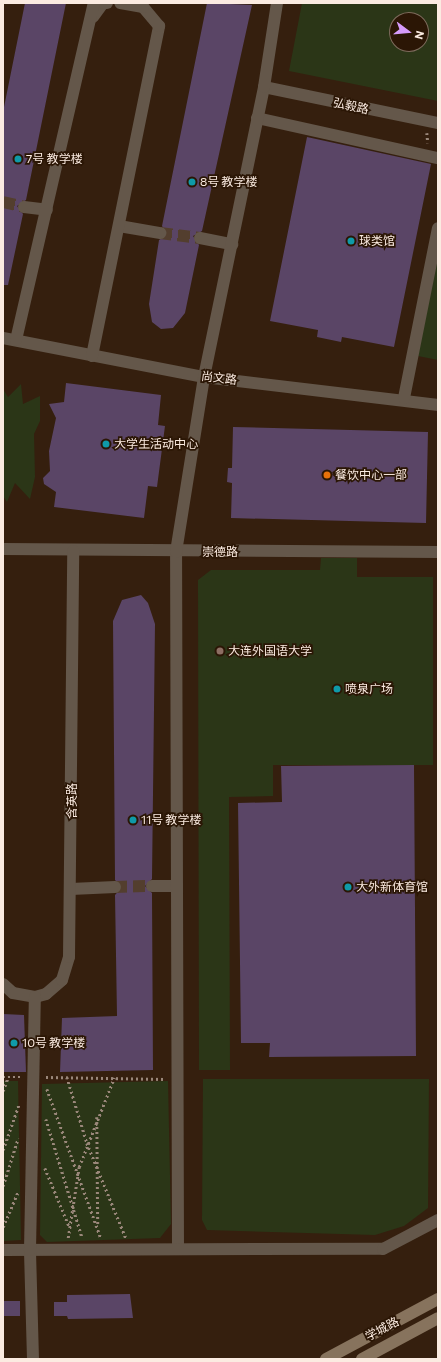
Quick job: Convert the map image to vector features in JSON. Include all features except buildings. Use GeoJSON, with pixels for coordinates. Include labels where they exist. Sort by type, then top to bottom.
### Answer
{"type":"FeatureCollection","features":[{"type":"Feature","properties":{"kind":"main road","name":"学城路"},"geometry":{"type":"LineString","coordinates":[[326,1359],[438,1299]]}},
{"type":"Feature","properties":{"kind":"main road","name":"学城路"},"geometry":{"type":"LineString","coordinates":[[362,1359],[438,1318]]}},
{"type":"Feature","properties":{"kind":"street"},"geometry":{"type":"LineString","coordinates":[[16,340],[94,3]]}},
{"type":"Feature","properties":{"kind":"street"},"geometry":{"type":"LineString","coordinates":[[91,19],[103,3],[107,3]]}},
{"type":"Feature","properties":{"kind":"street"},"geometry":{"type":"LineString","coordinates":[[92,356],[159,26],[143,7],[120,3]]}},
{"type":"Feature","properties":{"kind":"street"},"geometry":{"type":"LineString","coordinates":[[178,1247],[176,552],[204,377],[264,87],[277,3]]}},
{"type":"Feature","properties":{"kind":"street","name":"弘毅路"},"geometry":{"type":"LineString","coordinates":[[264,87],[426,122],[438,123]]}},
{"type":"Feature","properties":{"kind":"street"},"geometry":{"type":"LineString","coordinates":[[257,118],[434,156]]}},
{"type":"Feature","properties":{"kind":"street"},"geometry":{"type":"LineString","coordinates":[[24,206],[47,210]]}},
{"type":"Feature","properties":{"kind":"street"},"geometry":{"type":"LineString","coordinates":[[119,226],[160,233]]}},
{"type":"Feature","properties":{"kind":"street"},"geometry":{"type":"LineString","coordinates":[[404,398],[438,228]]}},
{"type":"Feature","properties":{"kind":"street"},"geometry":{"type":"LineString","coordinates":[[200,238],[232,244]]}},
{"type":"Feature","properties":{"kind":"street","name":"尚文路"},"geometry":{"type":"LineString","coordinates":[[3,338],[204,377],[404,398],[438,405]]}},
{"type":"Feature","properties":{"kind":"street","name":"崇德路"},"geometry":{"type":"LineString","coordinates":[[3,549],[176,552],[438,552]]}},
{"type":"Feature","properties":{"kind":"street","name":"含英路"},"geometry":{"type":"LineString","coordinates":[[35,997],[46,994],[62,980],[69,957],[71,889],[73,551]]}},
{"type":"Feature","properties":{"kind":"street"},"geometry":{"type":"LineString","coordinates":[[152,886],[177,886]]}},
{"type":"Feature","properties":{"kind":"street"},"geometry":{"type":"LineString","coordinates":[[71,889],[115,887]]}},
{"type":"Feature","properties":{"kind":"street"},"geometry":{"type":"LineString","coordinates":[[3,984],[13,993],[35,997],[38,1077],[30,1250],[33,1359]]}},
{"type":"Feature","properties":{"kind":"street"},"geometry":{"type":"LineString","coordinates":[[3,1250],[178,1247],[383,1249],[438,1220]]}},
{"type":"Feature","properties":{"kind":"path"},"geometry":{"type":"LineString","coordinates":[[426,122],[434,156]]}},
{"type":"Feature","properties":{"kind":"path"},"geometry":{"type":"LineString","coordinates":[[3,1077],[177,1079]]}},
{"type":"Feature","properties":{"kind":"path"},"geometry":{"type":"LineString","coordinates":[[3,1091],[8,1077]]}},
{"type":"Feature","properties":{"kind":"path"},"geometry":{"type":"LineString","coordinates":[[38,1077],[77,1172],[98,1229],[102,1248]]}},
{"type":"Feature","properties":{"kind":"path"},"geometry":{"type":"LineString","coordinates":[[67,1077],[87,1143],[130,1248]]}},
{"type":"Feature","properties":{"kind":"path"},"geometry":{"type":"LineString","coordinates":[[68,1249],[71,1201],[77,1172],[97,1115],[114,1078]]}},
{"type":"Feature","properties":{"kind":"path"},"geometry":{"type":"LineString","coordinates":[[3,1150],[19,1104]]}},
{"type":"Feature","properties":{"kind":"path"},"geometry":{"type":"LineString","coordinates":[[44,1111],[85,1249]]}},
{"type":"Feature","properties":{"kind":"path"},"geometry":{"type":"LineString","coordinates":[[97,1115],[98,1229],[102,1248]]}},
{"type":"Feature","properties":{"kind":"path"},"geometry":{"type":"LineString","coordinates":[[3,1186],[19,1136]]}},
{"type":"Feature","properties":{"kind":"path"},"geometry":{"type":"LineString","coordinates":[[42,1161],[69,1226]]}},
{"type":"Feature","properties":{"kind":"green space"},"geometry":{"type":"Polygon","coordinates":[[[302,3],[438,3],[438,101],[289,71],[302,3]]]}},
{"type":"Feature","properties":{"kind":"green space"},"geometry":{"type":"Polygon","coordinates":[[[438,254],[438,360],[418,356],[438,254]]]}},
{"type":"Feature","properties":{"kind":"green space"},"geometry":{"type":"Polygon","coordinates":[[[21,384],[23,404],[40,396],[40,421],[34,434],[35,477],[30,499],[15,483],[7,502],[3,496],[3,389],[8,397],[21,384]]]}},
{"type":"Feature","properties":{"kind":"green space"},"geometry":{"type":"Polygon","coordinates":[[[321,558],[357,558],[357,577],[433,577],[433,765],[273,765],[273,796],[229,797],[230,1070],[199,1070],[198,580],[211,570],[320,570],[321,558]]]}},
{"type":"Feature","properties":{"kind":"green space"},"geometry":{"type":"Polygon","coordinates":[[[203,1079],[429,1079],[428,1208],[404,1226],[375,1235],[207,1230],[202,1220],[203,1079]]]}},
{"type":"Feature","properties":{"kind":"green space"},"geometry":{"type":"Polygon","coordinates":[[[3,1081],[18,1081],[21,1240],[3,1241],[3,1081]]]}},
{"type":"Feature","properties":{"kind":"green space"},"geometry":{"type":"Polygon","coordinates":[[[168,1081],[171,1224],[160,1238],[47,1242],[40,1235],[42,1084],[168,1081]]]}},
{"type":"Feature","properties":{"kind":"tunnel"},"geometry":{"type":"LineString","coordinates":[[3,202],[24,207]]}},
{"type":"Feature","properties":{"kind":"tunnel"},"geometry":{"type":"LineString","coordinates":[[160,233],[200,238]]}},
{"type":"Feature","properties":{"kind":"tunnel"},"geometry":{"type":"LineString","coordinates":[[115,887],[152,886]]}},
{"type":"Feature","properties":{"kind":"place","name":"7号 教学楼"},"geometry":{"type":"Point","coordinates":[18,159]}},
{"type":"Feature","properties":{"kind":"place","name":"8号 教学楼"},"geometry":{"type":"Point","coordinates":[192,182]}},
{"type":"Feature","properties":{"kind":"place","name":"球类馆"},"geometry":{"type":"Point","coordinates":[351,241]}},
{"type":"Feature","properties":{"kind":"place","name":"大学生活动中心"},"geometry":{"type":"Point","coordinates":[106,444]}},
{"type":"Feature","properties":{"kind":"place","name":"餐饮中心一部"},"geometry":{"type":"Point","coordinates":[327,475]}},
{"type":"Feature","properties":{"kind":"place","name":"大连外国语大学"},"geometry":{"type":"Point","coordinates":[220,651]}},
{"type":"Feature","properties":{"kind":"place","name":"喷泉广场"},"geometry":{"type":"Point","coordinates":[337,689]}},
{"type":"Feature","properties":{"kind":"place","name":"11号 教学楼"},"geometry":{"type":"Point","coordinates":[133,820]}},
{"type":"Feature","properties":{"kind":"place","name":"大外新体育馆"},"geometry":{"type":"Point","coordinates":[348,887]}},
{"type":"Feature","properties":{"kind":"place","name":"10号 教学楼"},"geometry":{"type":"Point","coordinates":[14,1043]}}]}
